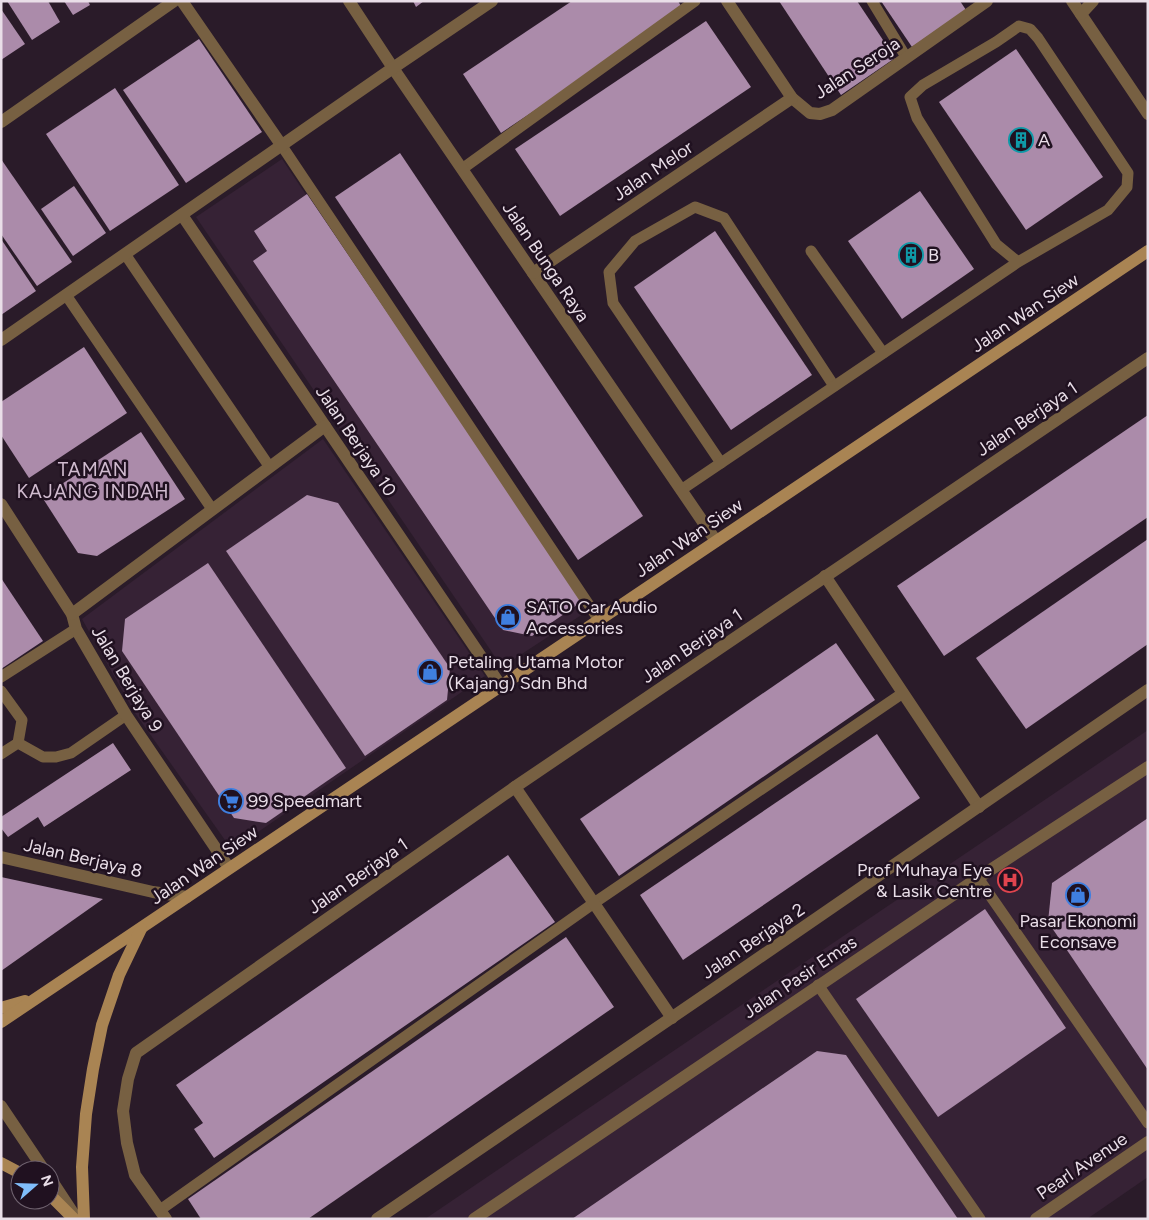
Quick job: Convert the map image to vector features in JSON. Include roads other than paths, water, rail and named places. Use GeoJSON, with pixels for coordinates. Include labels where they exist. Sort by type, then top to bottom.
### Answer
{"type":"FeatureCollection","features":[{"type":"Feature","properties":{"kind":"street"},"geometry":{"type":"LineString","coordinates":[[1,122],[174,1]]}},
{"type":"Feature","properties":{"kind":"street"},"geometry":{"type":"LineString","coordinates":[[182,1],[282,146]]}},
{"type":"Feature","properties":{"kind":"street","name":"Jalan Bunga Raya"},"geometry":{"type":"LineString","coordinates":[[349,1],[716,542]]}},
{"type":"Feature","properties":{"kind":"street"},"geometry":{"type":"LineString","coordinates":[[1,340],[492,1]]}},
{"type":"Feature","properties":{"kind":"street","name":"Jalan Seroja"},"geometry":{"type":"LineString","coordinates":[[727,1],[792,98],[810,113],[820,114],[832,110],[987,1]]}},
{"type":"Feature","properties":{"kind":"street"},"geometry":{"type":"LineString","coordinates":[[1072,1],[1148,114]]}},
{"type":"Feature","properties":{"kind":"street"},"geometry":{"type":"LineString","coordinates":[[1081,14],[1092,1]]}},
{"type":"Feature","properties":{"kind":"street","name":"Jalan Melor"},"geometry":{"type":"LineString","coordinates":[[533,273],[792,98]]}},
{"type":"Feature","properties":{"kind":"street","name":"Jalan Berjaya 10"},"geometry":{"type":"LineString","coordinates":[[182,215],[501,686]]}},
{"type":"Feature","properties":{"kind":"street","name":"Jalan Wan Siew"},"geometry":{"type":"LineString","coordinates":[[1,1022],[1148,251]]}},
{"type":"Feature","properties":{"kind":"street","name":"Jalan Berjaya 1"},"geometry":{"type":"LineString","coordinates":[[163,1214],[135,1175],[127,1143],[123,1111],[128,1079],[136,1053],[516,787],[1148,358]]}},
{"type":"Feature","properties":{"kind":"street"},"geometry":{"type":"LineString","coordinates":[[72,614],[324,426]]}},
{"type":"Feature","properties":{"kind":"street","name":"Jalan Berjaya 9"},"geometry":{"type":"LineString","coordinates":[[1,504],[72,614],[76,629],[126,715],[229,868]]}},
{"type":"Feature","properties":{"kind":"street"},"geometry":{"type":"LineString","coordinates":[[825,576],[979,807]]}},
{"type":"Feature","properties":{"kind":"street","name":"Jalan Berjaya 2"},"geometry":{"type":"LineString","coordinates":[[377,1219],[1148,690]]}},
{"type":"Feature","properties":{"kind":"street","name":"Jalan Pasir Emas"},"geometry":{"type":"LineString","coordinates":[[474,1219],[818,985],[1148,767]]}},
{"type":"Feature","properties":{"kind":"street"},"geometry":{"type":"LineString","coordinates":[[516,787],[672,1018]]}},
{"type":"Feature","properties":{"kind":"street","name":"Jalan Berjaya 8"},"geometry":{"type":"LineString","coordinates":[[1,857],[187,898]]}},
{"type":"Feature","properties":{"kind":"street"},"geometry":{"type":"LineString","coordinates":[[84,1219],[82,1166],[86,1114],[93,1070],[102,1025],[119,975],[142,927]]}},
{"type":"Feature","properties":{"kind":"street"},"geometry":{"type":"LineString","coordinates":[[1,1008],[37,998]]}},
{"type":"Feature","properties":{"kind":"street"},"geometry":{"type":"LineString","coordinates":[[1,1106],[37,1160]]}},
{"type":"Feature","properties":{"kind":"street","name":"Pearl Avenue"},"geometry":{"type":"LineString","coordinates":[[1036,1219],[1148,1142]]}},
{"type":"Feature","properties":{"kind":"street"},"geometry":{"type":"LineString","coordinates":[[60,1194],[76,1219]]}},
{"type":"Feature","properties":{"kind":"street"},"geometry":{"type":"LineString","coordinates":[[60,1204],[76,1219]]}},
{"type":"Feature","properties":{"kind":"lane"},"geometry":{"type":"LineString","coordinates":[[462,169],[695,1]]}},
{"type":"Feature","properties":{"kind":"lane"},"geometry":{"type":"LineString","coordinates":[[872,1],[906,57]]}},
{"type":"Feature","properties":{"kind":"lane"},"geometry":{"type":"LineString","coordinates":[[681,490],[1018,262],[1108,210],[1127,187],[1128,173],[1038,38],[1030,29],[1019,26],[923,86],[910,97],[917,118],[996,244],[1018,262]]}},
{"type":"Feature","properties":{"kind":"lane"},"geometry":{"type":"LineString","coordinates":[[282,146],[599,620]]}},
{"type":"Feature","properties":{"kind":"lane"},"geometry":{"type":"LineString","coordinates":[[720,463],[613,303],[609,272],[635,240],[696,207],[724,218],[834,386]]}},
{"type":"Feature","properties":{"kind":"lane"},"geometry":{"type":"LineString","coordinates":[[811,251],[882,353]]}},
{"type":"Feature","properties":{"kind":"lane"},"geometry":{"type":"LineString","coordinates":[[125,254],[269,466]]}},
{"type":"Feature","properties":{"kind":"lane"},"geometry":{"type":"LineString","coordinates":[[66,295],[212,509]]}},
{"type":"Feature","properties":{"kind":"lane"},"geometry":{"type":"LineString","coordinates":[[1,677],[76,629]]}},
{"type":"Feature","properties":{"kind":"lane"},"geometry":{"type":"LineString","coordinates":[[1,691],[22,720],[18,743],[1,754]]}},
{"type":"Feature","properties":{"kind":"lane"},"geometry":{"type":"LineString","coordinates":[[163,1214],[594,903],[903,693]]}},
{"type":"Feature","properties":{"kind":"lane"},"geometry":{"type":"LineString","coordinates":[[18,743],[43,757],[56,757],[71,753],[126,715]]}},
{"type":"Feature","properties":{"kind":"lane"},"geometry":{"type":"LineString","coordinates":[[978,878],[1148,1123]]}},
{"type":"Feature","properties":{"kind":"lane"},"geometry":{"type":"LineString","coordinates":[[818,985],[980,1219]]}},
{"type":"Feature","properties":{"kind":"place","name":"A"},"geometry":{"type":"Point","coordinates":[1021,140]}},
{"type":"Feature","properties":{"kind":"place","name":"B"},"geometry":{"type":"Point","coordinates":[911,255]}},
{"type":"Feature","properties":{"kind":"place","name":"SATO Car Audio Accessories"},"geometry":{"type":"Point","coordinates":[508,617]}},
{"type":"Feature","properties":{"kind":"place","name":"Petaling Utama Motor (Kajang) Sdn Bhd"},"geometry":{"type":"Point","coordinates":[430,672]}},
{"type":"Feature","properties":{"kind":"place","name":"99 Speedmart"},"geometry":{"type":"Point","coordinates":[231,801]}},
{"type":"Feature","properties":{"kind":"place","name":"Prof Muhaya Eye & Lasik Centre"},"geometry":{"type":"Point","coordinates":[1010,880]}},
{"type":"Feature","properties":{"kind":"place","name":"Pasar Ekonomi Econsave"},"geometry":{"type":"Point","coordinates":[1078,895]}},
{"type":"Feature","properties":{"kind":"district","name":"TAMAN KAJANG INDAH"},"geometry":{"type":"Point","coordinates":[93,480]}}]}
